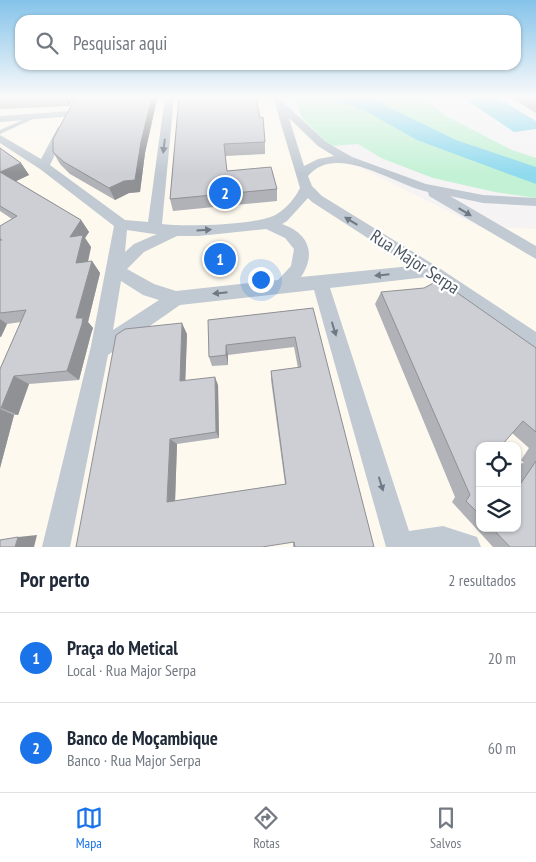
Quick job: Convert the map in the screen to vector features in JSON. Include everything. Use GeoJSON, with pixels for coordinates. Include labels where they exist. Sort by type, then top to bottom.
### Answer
{"type":"FeatureCollection","features":[{"type":"Feature","properties":{"kind":"street"},"geometry":{"type":"LineString","coordinates":[[44,166],[66,123]]}},
{"type":"Feature","properties":{"kind":"street"},"geometry":{"type":"LineString","coordinates":[[154,229],[167,123]]}},
{"type":"Feature","properties":{"kind":"street"},"geometry":{"type":"LineString","coordinates":[[285,123],[304,182]]}},
{"type":"Feature","properties":{"kind":"street"},"geometry":{"type":"LineString","coordinates":[[301,123],[322,144],[348,159],[423,187],[504,232],[536,253]]}},
{"type":"Feature","properties":{"kind":"street"},"geometry":{"type":"LineString","coordinates":[[0,138],[44,166],[121,224],[176,231],[199,231],[268,224],[282,218],[301,200],[309,166],[328,159],[348,159]]}},
{"type":"Feature","properties":{"kind":"street","name":"Rua Major Serpa"},"geometry":{"type":"LineString","coordinates":[[304,182],[317,199],[341,216],[430,270],[536,343]]}},
{"type":"Feature","properties":{"kind":"street"},"geometry":{"type":"LineString","coordinates":[[423,187],[483,198],[536,202]]}},
{"type":"Feature","properties":{"kind":"street"},"geometry":{"type":"LineString","coordinates":[[56,547],[99,350],[115,270],[121,224]]}},
{"type":"Feature","properties":{"kind":"street"},"geometry":{"type":"LineString","coordinates":[[268,224],[292,234],[299,243],[303,253],[302,263],[292,279],[282,286]]}},
{"type":"Feature","properties":{"kind":"street"},"geometry":{"type":"LineString","coordinates":[[115,270],[139,248],[176,231]]}},
{"type":"Feature","properties":{"kind":"street"},"geometry":{"type":"LineString","coordinates":[[115,270],[149,290],[176,298],[430,270]]}},
{"type":"Feature","properties":{"kind":"street"},"geometry":{"type":"LineString","coordinates":[[320,282],[400,546],[443,540],[467,547]]}},
{"type":"Feature","properties":{"kind":"street"},"geometry":{"type":"LineString","coordinates":[[99,350],[176,298]]}},
{"type":"Feature","properties":{"kind":"street"},"geometry":{"type":"LineString","coordinates":[[509,324],[536,328]]}},
{"type":"Feature","properties":{"kind":"lane"},"geometry":{"type":"LineString","coordinates":[[0,132],[21,123]]}},
{"type":"Feature","properties":{"kind":"shaded area"},"geometry":{"type":"Polygon","coordinates":[[[0,123],[295,123],[351,163],[480,227],[536,229],[536,547],[0,547],[0,123]]]}},
{"type":"Feature","properties":{"kind":"green space"},"geometry":{"type":"Polygon","coordinates":[[[307,123],[459,123],[512,150],[536,158],[536,198],[495,192],[433,178],[381,158],[358,144],[330,146],[307,123]]]}},
{"type":"Feature","properties":{"kind":"water"},"geometry":{"type":"Polygon","coordinates":[[[386,123],[420,123],[456,140],[536,167],[536,184],[417,140],[386,123]]]}},
{"type":"Feature","properties":{"kind":"water"},"geometry":{"type":"Polygon","coordinates":[[[500,123],[536,123],[536,129],[514,132],[500,123]]]}},
{"type":"Feature","properties":{"kind":"building"},"geometry":{"type":"Polygon","coordinates":[[[62,123],[146,123],[135,180],[124,181],[109,188],[64,162],[53,152],[53,139],[62,123]]]}},
{"type":"Feature","properties":{"kind":"building"},"geometry":{"type":"Polygon","coordinates":[[[177,123],[263,123],[265,142],[224,144],[227,171],[271,167],[277,189],[170,199],[177,123]]]}},
{"type":"Feature","properties":{"kind":"building"},"geometry":{"type":"Polygon","coordinates":[[[0,148],[21,163],[0,172],[0,148]]]}},
{"type":"Feature","properties":{"kind":"building"},"geometry":{"type":"Polygon","coordinates":[[[0,172],[81,220],[70,237],[83,235],[76,263],[92,261],[76,318],[83,318],[82,324],[67,371],[14,376],[1,408],[0,369],[26,310],[0,313],[0,240],[2,240],[0,239],[0,226],[17,216],[0,206],[0,172]]]}},
{"type":"Feature","properties":{"kind":"building"},"geometry":{"type":"Polygon","coordinates":[[[439,280],[536,348],[536,432],[523,421],[505,442],[476,442],[476,511],[466,501],[470,495],[381,292],[424,288],[439,280]]]}},
{"type":"Feature","properties":{"kind":"building"},"geometry":{"type":"Polygon","coordinates":[[[313,308],[374,547],[295,547],[294,542],[262,547],[76,547],[116,335],[125,329],[182,323],[180,381],[215,377],[216,432],[170,439],[167,502],[286,484],[271,371],[301,367],[295,337],[226,345],[226,355],[209,357],[208,320],[313,308]]]}},
{"type":"Feature","properties":{"kind":"building"},"geometry":{"type":"Polygon","coordinates":[[[536,461],[536,547],[510,547],[496,532],[521,532],[521,483],[536,461]]]}},
{"type":"Feature","properties":{"kind":"building"},"geometry":{"type":"Polygon","coordinates":[[[18,537],[15,547],[0,547],[0,540],[18,537]]]}},
{"type":"Feature","properties":{"kind":"place","name":"Banco de Moçambique"},"geometry":{"type":"Point","coordinates":[225,193]}},
{"type":"Feature","properties":{"kind":"place","name":"Praça do Metical"},"geometry":{"type":"Point","coordinates":[220,259]}}]}
